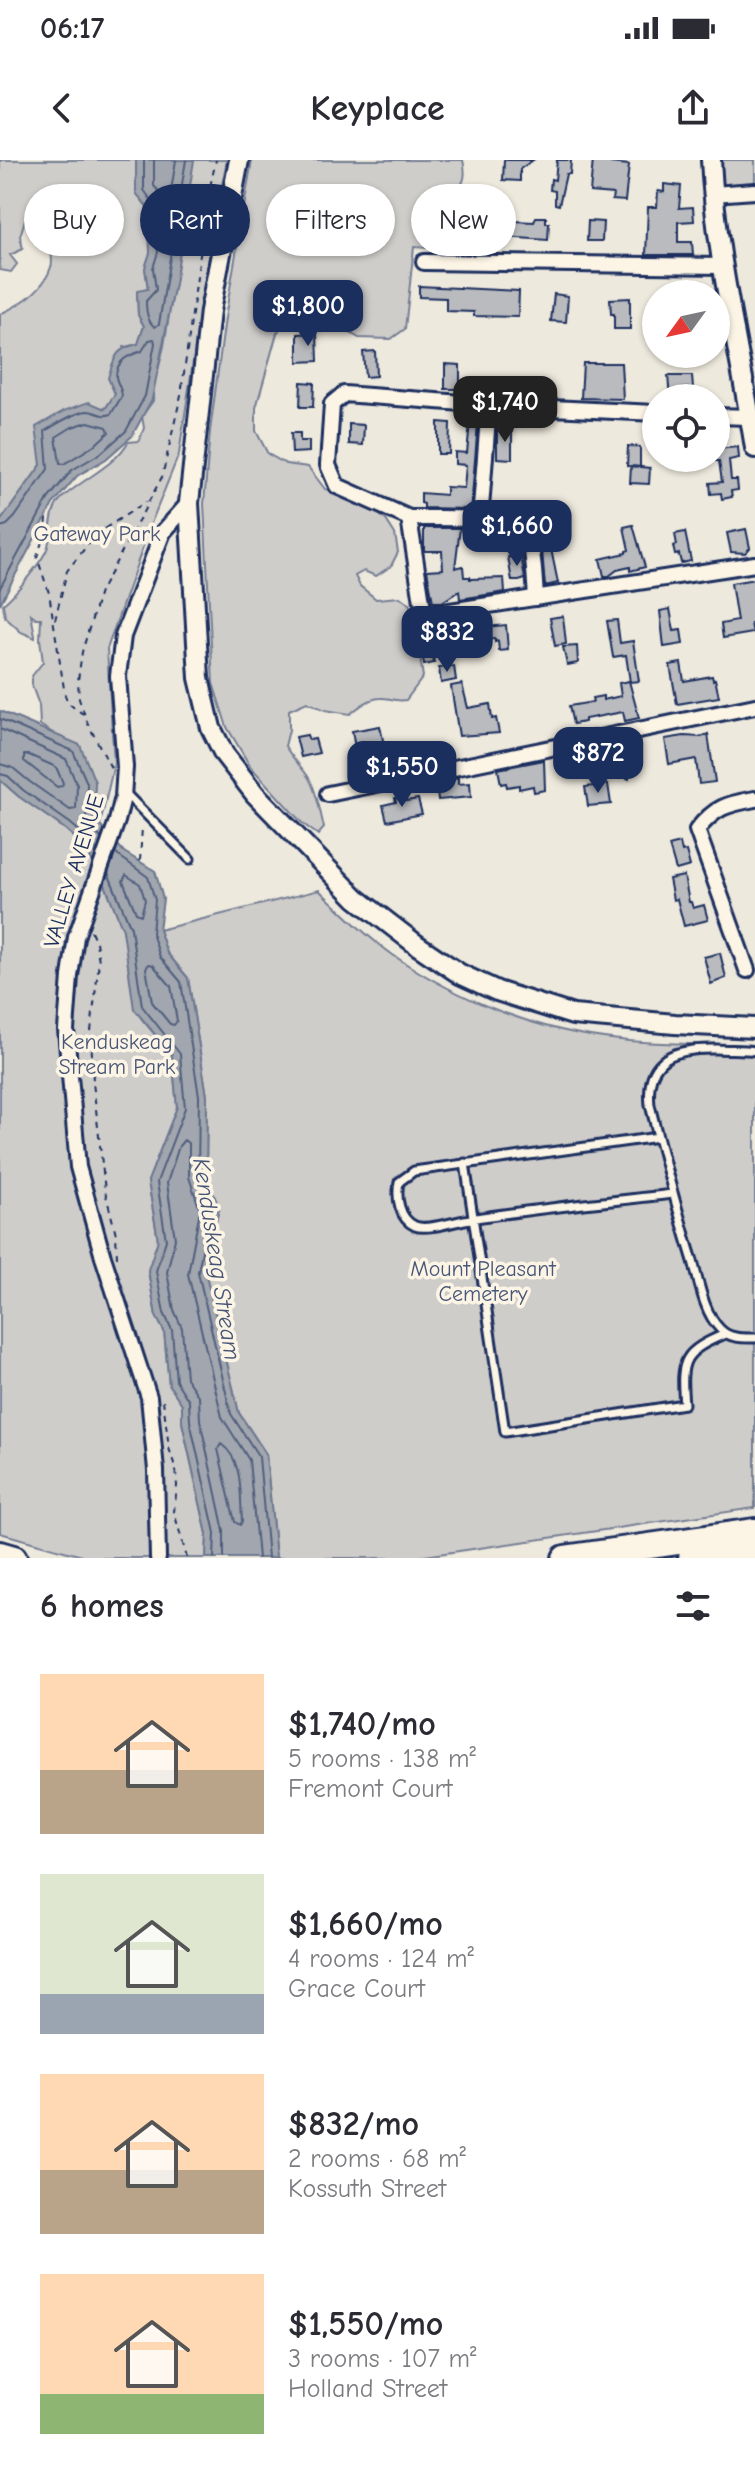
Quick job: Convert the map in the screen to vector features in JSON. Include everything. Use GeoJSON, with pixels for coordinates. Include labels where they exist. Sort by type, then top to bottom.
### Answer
{"type":"FeatureCollection","features":[{"type":"Feature","properties":{"kind":"highway"},"geometry":{"type":"LineString","coordinates":[[565,1558],[755,1531]]}},
{"type":"Feature","properties":{"kind":"highway"},"geometry":{"type":"LineString","coordinates":[[691,1558],[755,1549]]}},
{"type":"Feature","properties":{"kind":"highway"},"geometry":{"type":"LineString","coordinates":[[0,1554],[14,1558]]}},
{"type":"Feature","properties":{"kind":"street"},"geometry":{"type":"LineString","coordinates":[[239,160],[210,311],[189,503],[199,678],[211,728],[224,754],[255,794],[356,898],[427,953],[460,974],[497,991],[573,1015],[755,1028]]}},
{"type":"Feature","properties":{"kind":"street"},"geometry":{"type":"LineString","coordinates":[[711,160],[723,266],[755,448]]}},
{"type":"Feature","properties":{"kind":"street"},"geometry":{"type":"LineString","coordinates":[[713,194],[755,191]]}},
{"type":"Feature","properties":{"kind":"street"},"geometry":{"type":"LineString","coordinates":[[424,262],[723,266]]}},
{"type":"Feature","properties":{"kind":"street"},"geometry":{"type":"LineString","coordinates":[[536,598],[529,542],[515,528],[498,522],[409,518],[337,486],[328,465],[332,404],[344,394],[642,412]]}},
{"type":"Feature","properties":{"kind":"street"},"geometry":{"type":"LineString","coordinates":[[480,521],[489,405]]}},
{"type":"Feature","properties":{"kind":"street"},"geometry":{"type":"LineString","coordinates":[[730,416],[750,417]]}},
{"type":"Feature","properties":{"kind":"street","name":"VALLEY AVENUE"},"geometry":{"type":"LineString","coordinates":[[158,1558],[156,1470],[149,1397],[103,1257],[78,1167],[66,1030],[76,937],[117,821],[123,791],[125,767],[118,676],[123,636],[163,532],[189,503]]}},
{"type":"Feature","properties":{"kind":"street"},"geometry":{"type":"LineString","coordinates":[[409,518],[424,615],[755,564]]}},
{"type":"Feature","properties":{"kind":"street"},"geometry":{"type":"LineString","coordinates":[[328,794],[755,706]]}},
{"type":"Feature","properties":{"kind":"street"},"geometry":{"type":"LineString","coordinates":[[747,970],[697,830],[708,816],[725,805],[755,799]]}},
{"type":"Feature","properties":{"kind":"lane"},"geometry":{"type":"LineString","coordinates":[[123,791],[190,859]]}},
{"type":"Feature","properties":{"kind":"lane"},"geometry":{"type":"LineString","coordinates":[[755,1051],[692,1048],[677,1052],[663,1060],[649,1083],[650,1105],[658,1137],[702,1293],[716,1325],[725,1334],[755,1338]]}},
{"type":"Feature","properties":{"kind":"lane"},"geometry":{"type":"LineString","coordinates":[[658,1137],[423,1168],[408,1173],[399,1182],[398,1201],[406,1219],[417,1227],[673,1194]]}},
{"type":"Feature","properties":{"kind":"lane"},"geometry":{"type":"LineString","coordinates":[[465,1163],[505,1432],[684,1404],[681,1375],[688,1356],[700,1345],[725,1334]]}},
{"type":"Feature","properties":{"kind":"path"},"geometry":{"type":"LineString","coordinates":[[123,791],[79,699],[82,652],[100,592],[162,477],[181,395],[198,259],[216,160]]}},
{"type":"Feature","properties":{"kind":"path"},"geometry":{"type":"LineString","coordinates":[[55,622],[67,571],[96,534],[148,501]]}},
{"type":"Feature","properties":{"kind":"path"},"geometry":{"type":"LineString","coordinates":[[47,518],[37,557],[49,593],[68,703],[84,714]]}},
{"type":"Feature","properties":{"kind":"path"},"geometry":{"type":"LineString","coordinates":[[140,861],[143,811]]}},
{"type":"Feature","properties":{"kind":"path"},"geometry":{"type":"LineString","coordinates":[[83,915],[98,951],[91,1031],[93,1082],[105,1191],[116,1234],[118,1263]]}},
{"type":"Feature","properties":{"kind":"path"},"geometry":{"type":"LineString","coordinates":[[162,1395],[169,1448],[176,1470],[174,1512],[187,1558]]}},
{"type":"Feature","properties":{"kind":"green space"},"geometry":{"type":"Polygon","coordinates":[[[0,160],[136,160],[136,193],[140,198],[140,256],[149,256],[145,268],[148,289],[137,292],[138,315],[144,326],[138,344],[124,347],[115,394],[105,409],[41,465],[0,522],[0,314],[37,290],[48,275],[51,256],[124,256],[124,184],[24,184],[24,223],[20,236],[23,249],[10,255],[17,264],[11,272],[0,270],[0,160]]]}},
{"type":"Feature","properties":{"kind":"green space","name":"Gateway Park"},"geometry":{"type":"Polygon","coordinates":[[[192,160],[227,160],[222,184],[188,184],[192,160]]]}},
{"type":"Feature","properties":{"kind":"green space"},"geometry":{"type":"Polygon","coordinates":[[[252,160],[463,160],[465,171],[461,184],[411,184],[413,256],[405,329],[391,339],[359,338],[343,329],[331,315],[312,308],[290,315],[277,333],[256,408],[256,431],[268,454],[286,464],[308,467],[325,489],[370,507],[386,520],[395,534],[398,552],[391,566],[376,576],[364,571],[355,576],[360,586],[376,599],[400,597],[409,604],[413,612],[423,677],[406,700],[376,699],[350,714],[325,710],[307,702],[289,710],[285,746],[314,789],[324,828],[318,835],[302,823],[250,766],[227,727],[213,683],[204,504],[210,431],[236,256],[250,256],[248,184],[252,160]]]}},
{"type":"Feature","properties":{"kind":"green space"},"geometry":{"type":"Polygon","coordinates":[[[722,160],[755,160],[755,185],[724,186],[722,160]]]}},
{"type":"Feature","properties":{"kind":"green space","name":"Gateway Park"},"geometry":{"type":"Polygon","coordinates":[[[179,256],[209,256],[179,454],[107,649],[114,764],[100,825],[92,819],[96,812],[89,768],[82,751],[40,725],[32,676],[43,662],[41,618],[31,614],[35,638],[21,632],[5,617],[3,604],[29,576],[46,551],[53,514],[62,498],[115,458],[128,442],[139,441],[144,428],[142,416],[153,401],[154,375],[158,371],[179,256]]]}},
{"type":"Feature","properties":{"kind":"green space","name":"Kenduskeag Stream Park"},"geometry":{"type":"Polygon","coordinates":[[[0,780],[84,846],[104,882],[123,930],[141,1018],[172,1055],[177,1107],[148,1181],[158,1240],[148,1271],[156,1316],[164,1331],[169,1385],[182,1404],[182,1422],[207,1534],[206,1558],[89,1558],[0,1533],[0,780]]]}},
{"type":"Feature","properties":{"kind":"green space","name":"Mount Pleasant Cemetery"},"geometry":{"type":"Polygon","coordinates":[[[319,890],[364,932],[418,972],[501,1012],[560,1030],[620,1040],[755,1045],[755,1508],[411,1558],[276,1558],[266,1454],[239,1413],[205,1271],[219,1208],[206,1175],[207,1096],[188,978],[167,953],[159,930],[319,890]]]}},
{"type":"Feature","properties":{"kind":"water"},"geometry":{"type":"Polygon","coordinates":[[[136,160],[194,160],[190,184],[140,184],[140,198],[136,193],[136,160]]]}},
{"type":"Feature","properties":{"kind":"water"},"geometry":{"type":"Polygon","coordinates":[[[149,256],[179,256],[152,399],[132,436],[106,459],[77,476],[53,504],[0,604],[0,522],[41,465],[36,427],[64,411],[89,402],[105,409],[115,394],[108,378],[115,359],[120,351],[138,344],[144,326],[138,315],[137,291],[148,289],[145,268],[149,256]]]}},
{"type":"Feature","properties":{"kind":"water"},"geometry":{"type":"Polygon","coordinates":[[[0,711],[80,745],[95,782],[94,818],[124,852],[155,871],[163,899],[159,930],[167,953],[188,978],[207,1096],[206,1175],[219,1208],[205,1271],[239,1413],[266,1454],[276,1558],[206,1558],[207,1534],[182,1422],[182,1404],[169,1385],[164,1331],[156,1316],[148,1270],[158,1240],[148,1181],[177,1107],[172,1055],[134,1009],[123,930],[104,882],[84,846],[0,780],[0,711]]]}},
{"type":"Feature","properties":{"kind":"building"},"geometry":{"type":"Polygon","coordinates":[[[504,160],[533,160],[520,169],[520,181],[503,180],[504,160]]]}},
{"type":"Feature","properties":{"kind":"building"},"geometry":{"type":"Polygon","coordinates":[[[557,160],[571,160],[570,174],[566,174],[559,205],[555,204],[555,191],[550,190],[551,179],[555,180],[557,160]]]}},
{"type":"Feature","properties":{"kind":"building"},"geometry":{"type":"Polygon","coordinates":[[[593,160],[611,160],[611,163],[629,165],[625,201],[612,200],[613,194],[590,192],[593,160]]]}},
{"type":"Feature","properties":{"kind":"building"},"geometry":{"type":"Polygon","coordinates":[[[664,184],[681,186],[679,208],[693,207],[694,221],[678,222],[678,242],[692,242],[693,255],[646,255],[648,207],[657,207],[658,191],[664,192],[664,184]]]}},
{"type":"Feature","properties":{"kind":"building"},"geometry":{"type":"Polygon","coordinates":[[[536,217],[546,217],[546,223],[549,223],[548,240],[516,238],[516,221],[534,222],[536,217]]]}},
{"type":"Feature","properties":{"kind":"building"},"geometry":{"type":"Polygon","coordinates":[[[588,221],[603,222],[602,241],[587,241],[588,221]]]}},
{"type":"Feature","properties":{"kind":"building"},"geometry":{"type":"Polygon","coordinates":[[[419,286],[519,291],[518,317],[474,316],[474,312],[446,311],[446,298],[419,297],[419,286]]]}},
{"type":"Feature","properties":{"kind":"building"},"geometry":{"type":"Polygon","coordinates":[[[554,294],[568,296],[566,322],[551,321],[554,294]]]}},
{"type":"Feature","properties":{"kind":"building"},"geometry":{"type":"Polygon","coordinates":[[[630,298],[630,329],[614,329],[610,299],[630,298]]]}},
{"type":"Feature","properties":{"kind":"building"},"geometry":{"type":"Polygon","coordinates":[[[317,333],[318,361],[298,362],[298,334],[317,333]]]}},
{"type":"Feature","properties":{"kind":"building"},"geometry":{"type":"Polygon","coordinates":[[[375,351],[376,376],[365,377],[363,352],[375,351]]]}},
{"type":"Feature","properties":{"kind":"building"},"geometry":{"type":"Polygon","coordinates":[[[583,363],[621,363],[623,399],[581,398],[583,363]]]}},
{"type":"Feature","properties":{"kind":"building"},"geometry":{"type":"Polygon","coordinates":[[[445,364],[460,365],[460,389],[445,389],[445,364]]]}},
{"type":"Feature","properties":{"kind":"building"},"geometry":{"type":"Polygon","coordinates":[[[668,376],[692,376],[693,384],[669,384],[668,376]]]}},
{"type":"Feature","properties":{"kind":"building"},"geometry":{"type":"Polygon","coordinates":[[[301,382],[314,383],[313,407],[300,407],[301,382]]]}},
{"type":"Feature","properties":{"kind":"building"},"geometry":{"type":"Polygon","coordinates":[[[438,422],[450,423],[449,454],[438,454],[438,422]]]}},
{"type":"Feature","properties":{"kind":"building"},"geometry":{"type":"Polygon","coordinates":[[[470,422],[478,423],[471,509],[424,508],[421,493],[446,495],[446,487],[464,488],[466,465],[455,464],[455,452],[467,453],[470,422]]]}},
{"type":"Feature","properties":{"kind":"building"},"geometry":{"type":"Polygon","coordinates":[[[349,424],[364,425],[363,445],[349,444],[349,424]]]}},
{"type":"Feature","properties":{"kind":"building"},"geometry":{"type":"Polygon","coordinates":[[[497,430],[512,430],[512,459],[497,458],[497,430]]]}},
{"type":"Feature","properties":{"kind":"building"},"geometry":{"type":"Polygon","coordinates":[[[291,433],[300,433],[300,441],[309,441],[309,452],[292,453],[291,433]]]}},
{"type":"Feature","properties":{"kind":"building"},"geometry":{"type":"Polygon","coordinates":[[[628,446],[640,447],[640,467],[627,466],[628,446]]]}},
{"type":"Feature","properties":{"kind":"building"},"geometry":{"type":"Polygon","coordinates":[[[738,447],[739,458],[730,460],[730,448],[738,447]]]}},
{"type":"Feature","properties":{"kind":"building"},"geometry":{"type":"Polygon","coordinates":[[[631,466],[650,472],[649,484],[630,483],[631,466]]]}},
{"type":"Feature","properties":{"kind":"building"},"geometry":{"type":"Polygon","coordinates":[[[730,470],[731,480],[737,480],[738,490],[731,491],[732,497],[722,499],[721,493],[711,494],[710,483],[722,482],[721,472],[730,470]]]}},
{"type":"Feature","properties":{"kind":"building"},"geometry":{"type":"Polygon","coordinates":[[[633,525],[645,567],[630,571],[630,567],[604,576],[600,559],[629,550],[624,527],[633,525]]]}},
{"type":"Feature","properties":{"kind":"building"},"geometry":{"type":"Polygon","coordinates":[[[424,528],[460,528],[455,568],[463,566],[464,577],[470,579],[504,578],[505,592],[460,599],[459,591],[442,602],[433,602],[427,570],[443,569],[442,551],[424,551],[424,528]]]}},
{"type":"Feature","properties":{"kind":"building"},"geometry":{"type":"Polygon","coordinates":[[[746,529],[750,548],[745,553],[731,552],[727,533],[746,529]]]}},
{"type":"Feature","properties":{"kind":"building"},"geometry":{"type":"Polygon","coordinates":[[[552,530],[555,544],[550,544],[558,583],[545,586],[542,550],[536,534],[552,530]]]}},
{"type":"Feature","properties":{"kind":"building"},"geometry":{"type":"Polygon","coordinates":[[[685,532],[691,561],[681,563],[673,546],[677,545],[675,534],[685,532]]]}},
{"type":"Feature","properties":{"kind":"building"},"geometry":{"type":"Polygon","coordinates":[[[521,555],[525,579],[512,581],[508,557],[521,555]]]}},
{"type":"Feature","properties":{"kind":"building"},"geometry":{"type":"Polygon","coordinates":[[[755,579],[753,633],[723,638],[721,624],[737,621],[731,583],[755,579]]]}},
{"type":"Feature","properties":{"kind":"building"},"geometry":{"type":"Polygon","coordinates":[[[670,609],[674,631],[681,630],[683,644],[664,647],[660,611],[670,609]]]}},
{"type":"Feature","properties":{"kind":"building"},"geometry":{"type":"Polygon","coordinates":[[[563,616],[566,644],[555,646],[550,618],[563,616]]]}},
{"type":"Feature","properties":{"kind":"building"},"geometry":{"type":"Polygon","coordinates":[[[617,620],[620,643],[633,641],[639,681],[630,682],[626,655],[613,657],[607,621],[617,620]]]}},
{"type":"Feature","properties":{"kind":"building"},"geometry":{"type":"Polygon","coordinates":[[[506,625],[508,650],[499,651],[495,639],[471,641],[472,649],[459,652],[455,630],[506,625]]]}},
{"type":"Feature","properties":{"kind":"building"},"geometry":{"type":"Polygon","coordinates":[[[430,637],[434,663],[424,665],[420,638],[430,637]]]}},
{"type":"Feature","properties":{"kind":"building"},"geometry":{"type":"Polygon","coordinates":[[[577,646],[578,663],[567,665],[563,647],[577,646]]]}},
{"type":"Feature","properties":{"kind":"building"},"geometry":{"type":"Polygon","coordinates":[[[681,663],[684,681],[712,676],[719,697],[677,704],[670,665],[681,663]]]}},
{"type":"Feature","properties":{"kind":"building"},"geometry":{"type":"Polygon","coordinates":[[[454,666],[456,680],[441,683],[439,668],[454,666]]]}},
{"type":"Feature","properties":{"kind":"building"},"geometry":{"type":"Polygon","coordinates":[[[629,681],[639,718],[625,721],[623,712],[573,724],[569,706],[593,702],[592,698],[603,696],[603,700],[621,696],[619,683],[629,681]]]}},
{"type":"Feature","properties":{"kind":"building"},"geometry":{"type":"Polygon","coordinates":[[[462,684],[468,708],[490,704],[492,719],[496,718],[499,733],[459,736],[451,686],[462,684]]]}},
{"type":"Feature","properties":{"kind":"building"},"geometry":{"type":"Polygon","coordinates":[[[380,726],[384,745],[355,748],[352,731],[380,726]]]}},
{"type":"Feature","properties":{"kind":"building"},"geometry":{"type":"Polygon","coordinates":[[[708,734],[715,782],[699,784],[696,759],[669,764],[665,739],[708,734]]]}},
{"type":"Feature","properties":{"kind":"building"},"geometry":{"type":"Polygon","coordinates":[[[307,735],[309,740],[315,739],[319,753],[301,757],[296,737],[307,735]]]}},
{"type":"Feature","properties":{"kind":"building"},"geometry":{"type":"Polygon","coordinates":[[[628,743],[629,779],[618,774],[612,746],[628,743]]]}},
{"type":"Feature","properties":{"kind":"building"},"geometry":{"type":"Polygon","coordinates":[[[544,760],[545,790],[534,792],[533,786],[519,789],[519,785],[507,787],[506,783],[501,784],[498,769],[544,760]]]}},
{"type":"Feature","properties":{"kind":"building"},"geometry":{"type":"Polygon","coordinates":[[[458,778],[458,784],[470,783],[471,797],[438,800],[436,782],[458,778]]]}},
{"type":"Feature","properties":{"kind":"building"},"geometry":{"type":"Polygon","coordinates":[[[608,784],[611,804],[588,806],[585,787],[608,784]]]}},
{"type":"Feature","properties":{"kind":"building"},"geometry":{"type":"Polygon","coordinates":[[[405,796],[406,801],[418,799],[422,814],[387,821],[383,805],[405,796]]]}},
{"type":"Feature","properties":{"kind":"building"},"geometry":{"type":"Polygon","coordinates":[[[680,843],[690,866],[676,870],[669,846],[680,843]]]}},
{"type":"Feature","properties":{"kind":"building"},"geometry":{"type":"Polygon","coordinates":[[[684,876],[689,902],[693,908],[704,905],[708,920],[684,926],[677,899],[673,900],[669,879],[684,876]]]}},
{"type":"Feature","properties":{"kind":"building"},"geometry":{"type":"Polygon","coordinates":[[[720,953],[726,978],[711,984],[704,957],[720,953]]]}},
{"type":"Feature","properties":{"kind":"water label","name":"Kenduskeag Stream"},"geometry":{"type":"Point","coordinates":[217,1259]}}]}
